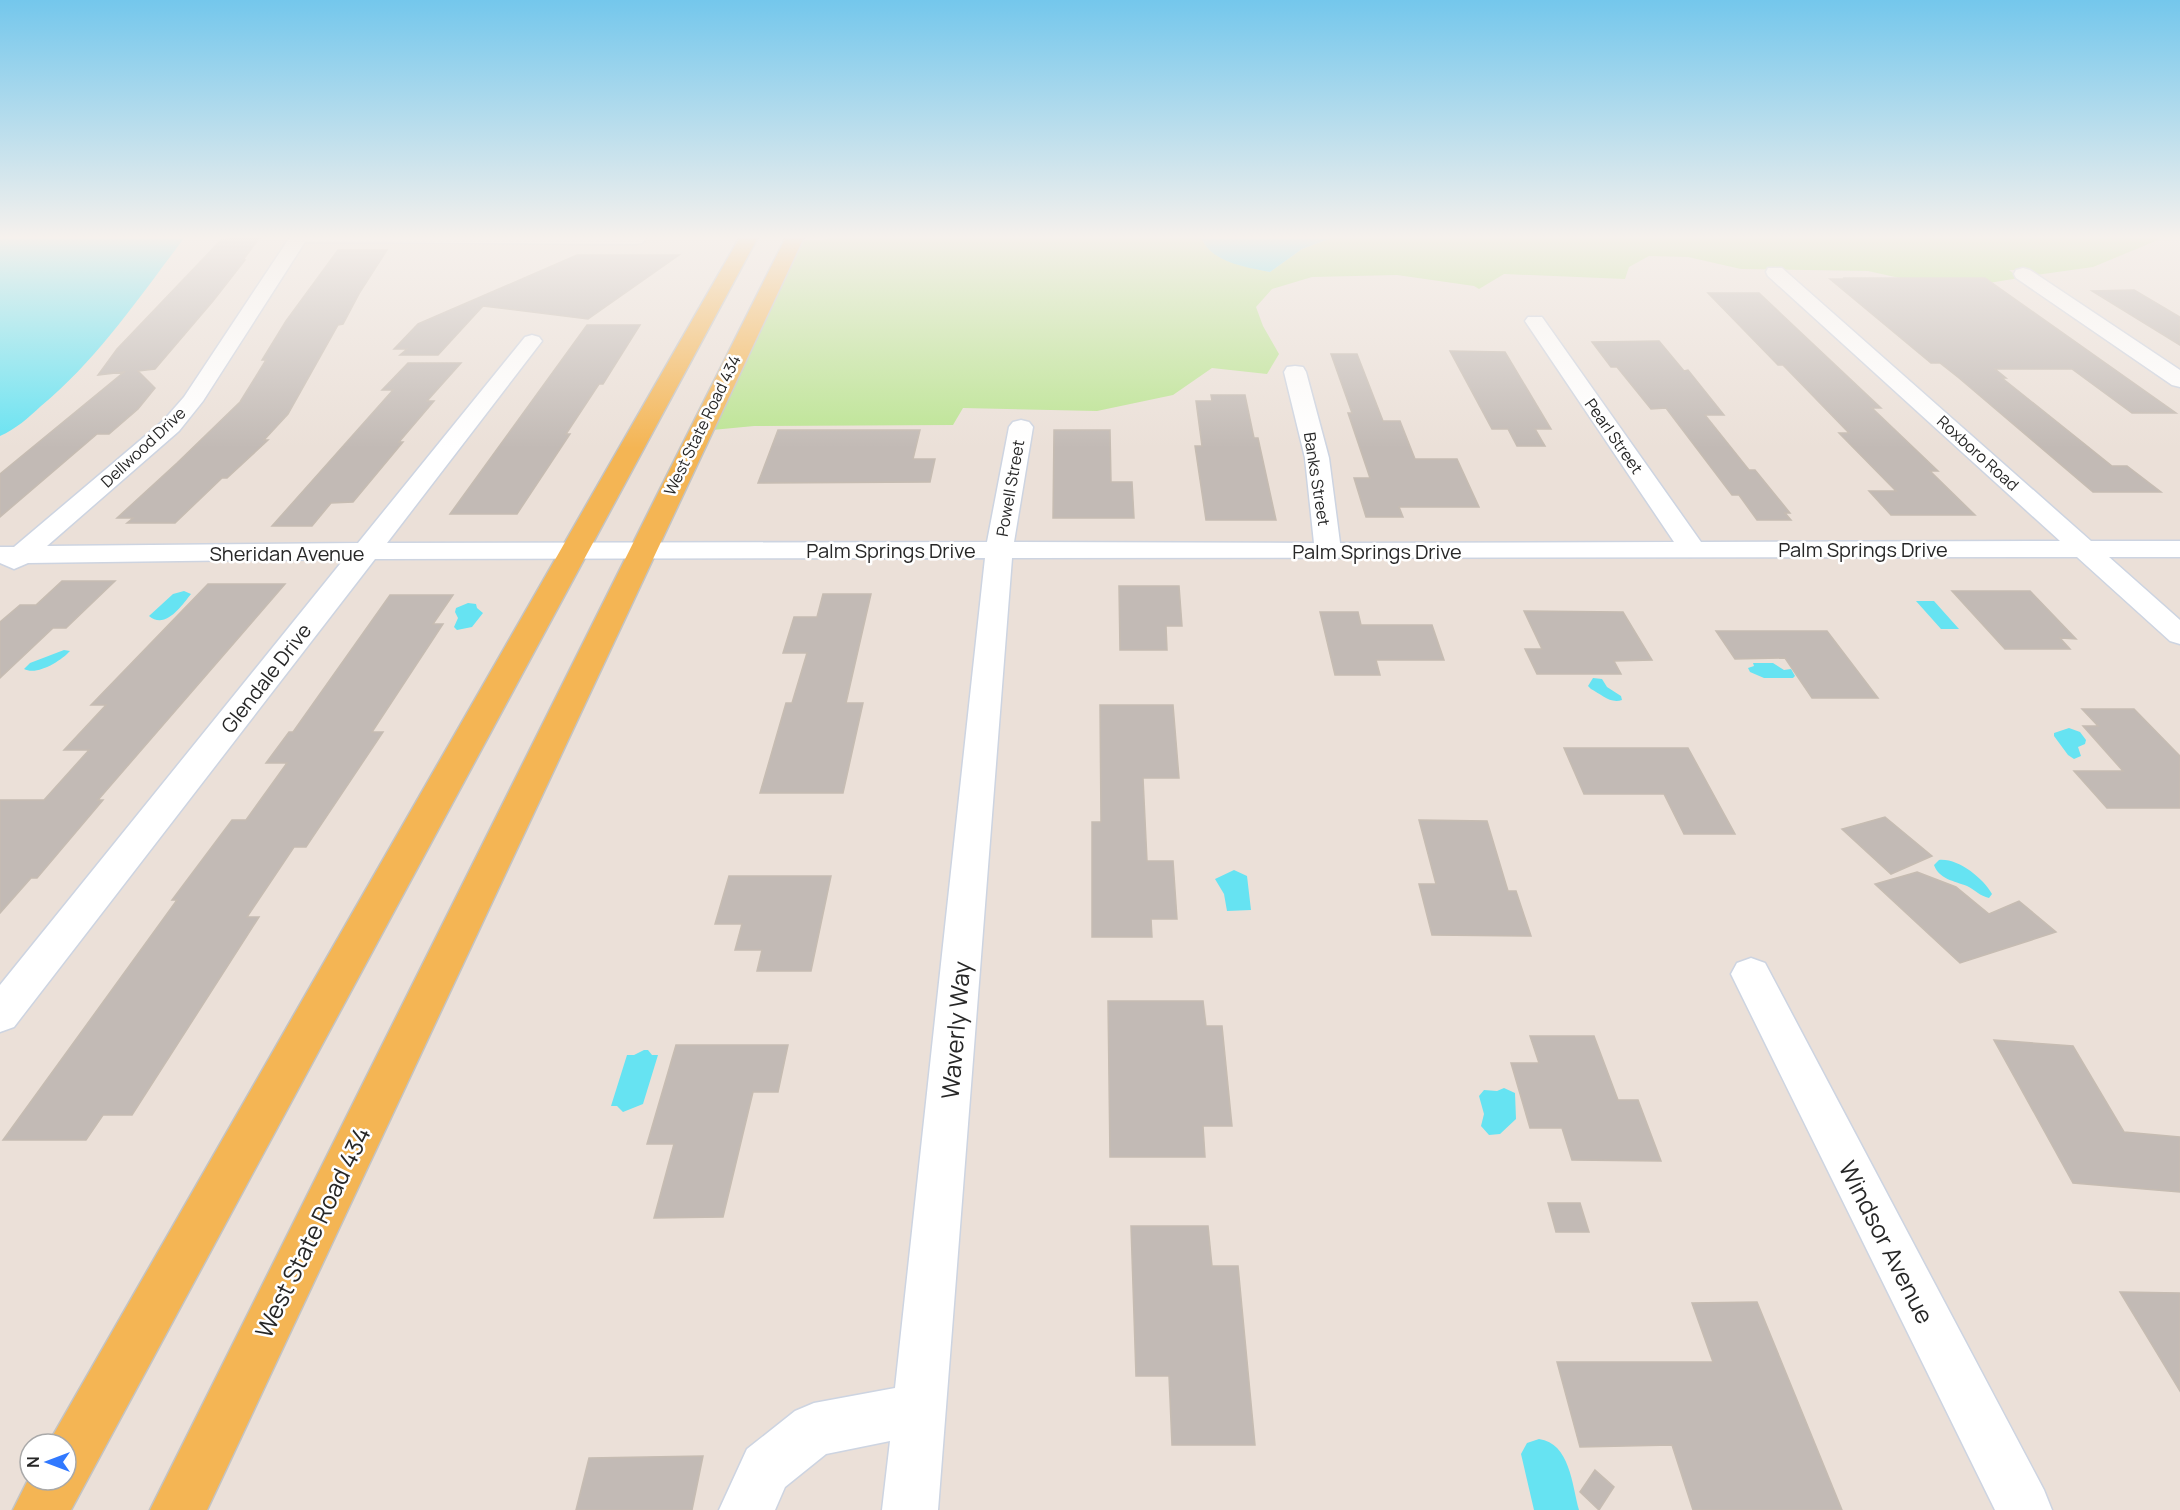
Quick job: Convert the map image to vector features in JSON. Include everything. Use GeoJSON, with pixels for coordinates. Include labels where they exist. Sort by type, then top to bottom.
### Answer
{"type":"FeatureCollection","features":[{"type":"Feature","properties":{"kind":"main road"},"geometry":{"type":"LineString","coordinates":[[78,1443],[709,307]]}},
{"type":"Feature","properties":{"kind":"main road","name":"West State Road 434"},"geometry":{"type":"LineString","coordinates":[[178,1510],[760,307]]}},
{"type":"Feature","properties":{"kind":"main road"},"geometry":{"type":"LineString","coordinates":[[41,1510],[51,1492]]}},
{"type":"Feature","properties":{"kind":"street","name":"Dellwood Drive"},"geometry":{"type":"LineString","coordinates":[[0,573],[11,555],[171,426],[192,401],[253,307]]}},
{"type":"Feature","properties":{"kind":"street","name":"Roxboro Road"},"geometry":{"type":"LineString","coordinates":[[1815,307],[2180,635]]}},
{"type":"Feature","properties":{"kind":"street"},"geometry":{"type":"LineString","coordinates":[[2074,307],[2180,380]]}},
{"type":"Feature","properties":{"kind":"street","name":"Pearl Street"},"geometry":{"type":"LineString","coordinates":[[1535,321],[1693,550]]}},
{"type":"Feature","properties":{"kind":"street","name":"Glendale Drive"},"geometry":{"type":"LineString","coordinates":[[0,1016],[532,341]]}},
{"type":"Feature","properties":{"kind":"street","name":"Banks Street"},"geometry":{"type":"LineString","coordinates":[[1295,372],[1317,458],[1328,551]]}},
{"type":"Feature","properties":{"kind":"street","name":"Powell Street"},"geometry":{"type":"LineString","coordinates":[[999,550],[1021,427]]}},
{"type":"Feature","properties":{"kind":"street","name":"Palm Springs Drive"},"geometry":{"type":"LineString","coordinates":[[574,549],[1328,551],[2180,549]]}},
{"type":"Feature","properties":{"kind":"street","name":"Sheridan Avenue"},"geometry":{"type":"LineString","coordinates":[[11,555],[574,549]]}},
{"type":"Feature","properties":{"kind":"street","name":"Waverly Way"},"geometry":{"type":"LineString","coordinates":[[910,1510],[999,550]]}},
{"type":"Feature","properties":{"kind":"street","name":"Windsor Avenue"},"geometry":{"type":"LineString","coordinates":[[1751,974],[2024,1510]]}},
{"type":"Feature","properties":{"kind":"street"},"geometry":{"type":"LineString","coordinates":[[747,1510],[766,1468],[814,1430],[920,1409]]}},
{"type":"Feature","properties":{"kind":"green space"},"geometry":{"type":"Polygon","coordinates":[[[771,307],[1256,307],[1263,326],[1279,354],[1267,374],[1212,368],[1173,395],[1097,411],[963,408],[953,425],[754,426],[712,430],[771,307]]]}},
{"type":"Feature","properties":{"kind":"water"},"geometry":{"type":"Polygon","coordinates":[[[0,307],[132,307],[100,347],[62,388],[27,419],[0,436],[0,307]]]}},
{"type":"Feature","properties":{"kind":"water"},"geometry":{"type":"Polygon","coordinates":[[[184,591],[191,594],[173,614],[161,620],[155,620],[149,616],[173,594],[184,591]]]}},
{"type":"Feature","properties":{"kind":"water"},"geometry":{"type":"Polygon","coordinates":[[[1916,601],[1934,601],[1959,629],[1941,629],[1916,601]]]}},
{"type":"Feature","properties":{"kind":"water"},"geometry":{"type":"Polygon","coordinates":[[[468,603],[476,604],[483,613],[472,627],[457,630],[454,627],[458,618],[456,608],[468,603]]]}},
{"type":"Feature","properties":{"kind":"water"},"geometry":{"type":"Polygon","coordinates":[[[64,650],[70,651],[61,659],[42,669],[29,671],[24,669],[30,663],[64,650]]]}},
{"type":"Feature","properties":{"kind":"water"},"geometry":{"type":"Polygon","coordinates":[[[1753,663],[1773,663],[1784,670],[1791,669],[1795,676],[1793,678],[1764,678],[1750,672],[1748,668],[1754,666],[1753,663]]]}},
{"type":"Feature","properties":{"kind":"water"},"geometry":{"type":"Polygon","coordinates":[[[1593,678],[1602,679],[1607,687],[1621,696],[1622,700],[1610,700],[1591,689],[1588,686],[1593,678]]]}},
{"type":"Feature","properties":{"kind":"water"},"geometry":{"type":"Polygon","coordinates":[[[2069,728],[2080,732],[2086,740],[2085,744],[2078,747],[2081,756],[2074,759],[2068,755],[2054,736],[2054,733],[2069,728]]]}},
{"type":"Feature","properties":{"kind":"water"},"geometry":{"type":"Polygon","coordinates":[[[1939,860],[1954,862],[1969,870],[1983,882],[1992,894],[1989,898],[1986,897],[1943,876],[1934,865],[1939,860]]]}},
{"type":"Feature","properties":{"kind":"water"},"geometry":{"type":"Polygon","coordinates":[[[1234,870],[1247,876],[1251,910],[1227,911],[1224,894],[1215,879],[1234,870]]]}},
{"type":"Feature","properties":{"kind":"water"},"geometry":{"type":"Polygon","coordinates":[[[648,1050],[652,1055],[658,1055],[643,1104],[623,1112],[617,1106],[611,1106],[627,1055],[634,1055],[648,1050]]]}},
{"type":"Feature","properties":{"kind":"water"},"geometry":{"type":"Polygon","coordinates":[[[1504,1088],[1515,1093],[1516,1119],[1500,1134],[1489,1135],[1481,1126],[1484,1114],[1479,1096],[1484,1090],[1497,1091],[1504,1088]]]}},
{"type":"Feature","properties":{"kind":"water"},"geometry":{"type":"Polygon","coordinates":[[[1539,1439],[1557,1448],[1563,1457],[1568,1467],[1579,1510],[1534,1510],[1521,1454],[1527,1443],[1539,1439]]]}},
{"type":"Feature","properties":{"kind":"building"},"geometry":{"type":"Polygon","coordinates":[[[157,307],[207,307],[155,369],[138,371],[155,388],[138,409],[109,434],[97,434],[0,517],[0,474],[124,372],[98,375],[117,349],[157,307]]]}},
{"type":"Feature","properties":{"kind":"building"},"geometry":{"type":"Polygon","coordinates":[[[296,307],[352,307],[343,324],[338,325],[288,414],[264,440],[268,440],[227,478],[222,478],[175,523],[127,523],[133,518],[117,518],[240,402],[266,360],[262,360],[296,307]]]}},
{"type":"Feature","properties":{"kind":"building"},"geometry":{"type":"Polygon","coordinates":[[[456,307],[482,307],[438,355],[400,355],[407,349],[394,349],[418,324],[456,307]]]}},
{"type":"Feature","properties":{"kind":"building"},"geometry":{"type":"Polygon","coordinates":[[[495,307],[604,307],[588,319],[495,307]]]}},
{"type":"Feature","properties":{"kind":"building"},"geometry":{"type":"Polygon","coordinates":[[[1722,307],[1774,307],[1881,408],[1872,408],[1938,471],[1930,471],[1975,515],[1891,515],[1869,491],[1896,491],[1839,433],[1849,433],[1783,365],[1778,365],[1722,307]]]}},
{"type":"Feature","properties":{"kind":"building"},"geometry":{"type":"Polygon","coordinates":[[[1864,307],[2027,307],[2176,413],[2132,413],[2072,369],[1995,369],[2006,378],[2002,378],[2112,466],[2127,466],[2161,492],[2093,492],[1959,378],[1940,363],[1931,363],[1864,307]]]}},
{"type":"Feature","properties":{"kind":"building"},"geometry":{"type":"Polygon","coordinates":[[[2119,307],[2164,307],[2180,317],[2180,345],[2119,307]]]}},
{"type":"Feature","properties":{"kind":"building"},"geometry":{"type":"Polygon","coordinates":[[[587,325],[640,325],[603,384],[599,384],[566,434],[570,434],[517,514],[450,514],[587,325]]]}},
{"type":"Feature","properties":{"kind":"building"},"geometry":{"type":"Polygon","coordinates":[[[1659,341],[1684,371],[1688,370],[1724,415],[1705,415],[1749,470],[1755,470],[1790,513],[1785,513],[1791,520],[1757,520],[1739,495],[1732,495],[1666,408],[1651,409],[1617,367],[1611,367],[1592,342],[1659,341]]]}},
{"type":"Feature","properties":{"kind":"building"},"geometry":{"type":"Polygon","coordinates":[[[1450,351],[1505,352],[1551,429],[1535,429],[1545,446],[1517,446],[1508,429],[1492,429],[1450,351]]]}},
{"type":"Feature","properties":{"kind":"building"},"geometry":{"type":"Polygon","coordinates":[[[1331,354],[1357,354],[1383,421],[1400,421],[1415,459],[1457,459],[1479,507],[1399,507],[1403,517],[1366,517],[1354,478],[1370,478],[1348,413],[1352,413],[1331,354]]]}},
{"type":"Feature","properties":{"kind":"building"},"geometry":{"type":"Polygon","coordinates":[[[408,363],[461,363],[427,401],[434,401],[353,502],[331,503],[312,526],[272,526],[393,390],[382,390],[408,363]]]}},
{"type":"Feature","properties":{"kind":"building"},"geometry":{"type":"Polygon","coordinates":[[[1211,395],[1245,395],[1254,438],[1258,438],[1276,520],[1206,520],[1195,446],[1202,446],[1196,401],[1212,401],[1211,395]]]}},
{"type":"Feature","properties":{"kind":"building"},"geometry":{"type":"Polygon","coordinates":[[[778,430],[920,430],[913,459],[935,459],[930,482],[758,483],[778,430]]]}},
{"type":"Feature","properties":{"kind":"building"},"geometry":{"type":"Polygon","coordinates":[[[1054,430],[1110,430],[1111,482],[1132,482],[1134,518],[1053,518],[1054,430]]]}},
{"type":"Feature","properties":{"kind":"building"},"geometry":{"type":"Polygon","coordinates":[[[62,581],[115,581],[66,628],[53,628],[0,678],[0,622],[20,605],[36,605],[62,581]]]}},
{"type":"Feature","properties":{"kind":"building"},"geometry":{"type":"Polygon","coordinates":[[[208,584],[285,584],[98,800],[103,800],[37,878],[31,878],[0,913],[0,800],[44,800],[89,750],[64,750],[106,705],[91,705],[208,584]]]}},
{"type":"Feature","properties":{"kind":"building"},"geometry":{"type":"Polygon","coordinates":[[[1119,586],[1179,586],[1182,626],[1166,626],[1167,650],[1120,650],[1119,586]]]}},
{"type":"Feature","properties":{"kind":"building"},"geometry":{"type":"Polygon","coordinates":[[[1952,591],[2030,591],[2076,639],[2060,638],[2070,649],[2005,649],[1952,591]]]}},
{"type":"Feature","properties":{"kind":"building"},"geometry":{"type":"Polygon","coordinates":[[[823,594],[871,594],[846,703],[863,703],[843,793],[760,793],[786,703],[792,703],[807,653],[783,653],[794,617],[817,617],[823,594]]]}},
{"type":"Feature","properties":{"kind":"building"},"geometry":{"type":"Polygon","coordinates":[[[390,595],[453,595],[433,624],[443,624],[372,732],[383,732],[306,847],[294,847],[247,917],[259,917],[132,1115],[103,1115],[86,1140],[3,1140],[177,900],[172,900],[232,820],[246,820],[287,763],[266,763],[289,732],[293,732],[390,595]]]}},
{"type":"Feature","properties":{"kind":"building"},"geometry":{"type":"Polygon","coordinates":[[[1524,611],[1623,612],[1652,660],[1614,661],[1621,674],[1537,674],[1525,649],[1542,649],[1524,611]]]}},
{"type":"Feature","properties":{"kind":"building"},"geometry":{"type":"Polygon","coordinates":[[[1320,612],[1358,612],[1361,625],[1432,625],[1444,660],[1376,660],[1380,675],[1335,675],[1320,612]]]}},
{"type":"Feature","properties":{"kind":"building"},"geometry":{"type":"Polygon","coordinates":[[[1716,631],[1827,631],[1878,698],[1812,698],[1785,658],[1735,659],[1716,631]]]}},
{"type":"Feature","properties":{"kind":"building"},"geometry":{"type":"Polygon","coordinates":[[[1100,705],[1173,705],[1179,778],[1143,778],[1147,861],[1173,861],[1177,919],[1151,919],[1152,937],[1092,937],[1092,822],[1101,822],[1100,705]]]}},
{"type":"Feature","properties":{"kind":"building"},"geometry":{"type":"Polygon","coordinates":[[[2082,709],[2134,709],[2180,756],[2180,808],[2107,808],[2074,771],[2123,771],[2083,726],[2098,726],[2082,709]]]}},
{"type":"Feature","properties":{"kind":"building"},"geometry":{"type":"Polygon","coordinates":[[[1564,748],[1688,748],[1735,834],[1684,834],[1664,794],[1584,794],[1564,748]]]}},
{"type":"Feature","properties":{"kind":"building"},"geometry":{"type":"Polygon","coordinates":[[[1885,817],[1932,856],[1891,874],[1842,829],[1885,817]]]}},
{"type":"Feature","properties":{"kind":"building"},"geometry":{"type":"Polygon","coordinates":[[[1419,820],[1487,821],[1508,891],[1516,891],[1531,936],[1432,935],[1419,884],[1436,884],[1419,820]]]}},
{"type":"Feature","properties":{"kind":"building"},"geometry":{"type":"Polygon","coordinates":[[[1917,872],[1956,887],[1989,914],[2019,901],[2056,932],[1960,963],[1875,884],[1917,872]]]}},
{"type":"Feature","properties":{"kind":"building"},"geometry":{"type":"Polygon","coordinates":[[[729,876],[831,876],[811,971],[757,971],[762,950],[735,950],[742,924],[715,924],[729,876]]]}},
{"type":"Feature","properties":{"kind":"building"},"geometry":{"type":"Polygon","coordinates":[[[1108,1001],[1203,1001],[1206,1026],[1222,1026],[1232,1126],[1203,1126],[1205,1157],[1110,1157],[1108,1001]]]}},
{"type":"Feature","properties":{"kind":"building"},"geometry":{"type":"Polygon","coordinates":[[[1530,1036],[1594,1036],[1618,1100],[1638,1100],[1661,1161],[1572,1160],[1562,1128],[1530,1128],[1511,1063],[1539,1063],[1530,1036]]]}},
{"type":"Feature","properties":{"kind":"building"},"geometry":{"type":"Polygon","coordinates":[[[1994,1040],[2073,1046],[2124,1132],[2180,1137],[2180,1192],[2073,1183],[1994,1040]]]}},
{"type":"Feature","properties":{"kind":"building"},"geometry":{"type":"Polygon","coordinates":[[[676,1045],[788,1045],[778,1092],[753,1092],[723,1217],[654,1218],[674,1144],[647,1144],[676,1045]]]}},
{"type":"Feature","properties":{"kind":"building"},"geometry":{"type":"Polygon","coordinates":[[[1548,1203],[1580,1203],[1589,1232],[1556,1232],[1548,1203]]]}},
{"type":"Feature","properties":{"kind":"building"},"geometry":{"type":"Polygon","coordinates":[[[1131,1226],[1208,1226],[1212,1266],[1238,1266],[1255,1445],[1172,1445],[1169,1376],[1136,1376],[1131,1226]]]}},
{"type":"Feature","properties":{"kind":"building"},"geometry":{"type":"Polygon","coordinates":[[[2120,1292],[2180,1293],[2180,1391],[2120,1292]]]}},
{"type":"Feature","properties":{"kind":"building"},"geometry":{"type":"Polygon","coordinates":[[[1757,1302],[1842,1510],[1693,1510],[1672,1445],[1580,1447],[1557,1362],[1713,1362],[1692,1303],[1757,1302]]]}},
{"type":"Feature","properties":{"kind":"building"},"geometry":{"type":"Polygon","coordinates":[[[703,1456],[692,1510],[576,1510],[589,1458],[703,1456]]]}},
{"type":"Feature","properties":{"kind":"building"},"geometry":{"type":"Polygon","coordinates":[[[1595,1470],[1614,1487],[1599,1510],[1580,1492],[1595,1470]]]}}]}
